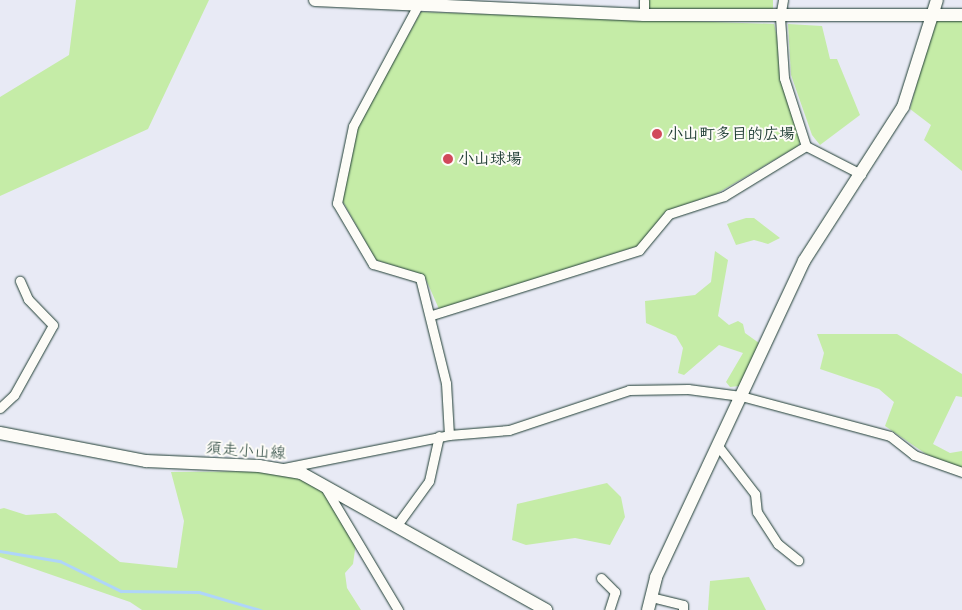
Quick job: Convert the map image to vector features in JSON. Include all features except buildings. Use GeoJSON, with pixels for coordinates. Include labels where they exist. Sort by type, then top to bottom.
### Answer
{"type":"FeatureCollection","features":[{"type":"Feature","properties":{"kind":"street"},"geometry":{"type":"LineString","coordinates":[[316,0],[644,15],[780,17],[962,15]]}},
{"type":"Feature","properties":{"kind":"street"},"geometry":{"type":"LineString","coordinates":[[644,0],[644,15]]}},
{"type":"Feature","properties":{"kind":"street"},"geometry":{"type":"LineString","coordinates":[[783,0],[780,17],[784,78],[806,146],[861,174]]}},
{"type":"Feature","properties":{"kind":"street"},"geometry":{"type":"LineString","coordinates":[[648,610],[656,577],[816,238],[861,174],[903,108],[937,0]]}},
{"type":"Feature","properties":{"kind":"street"},"geometry":{"type":"LineString","coordinates":[[418,5],[353,126],[337,203],[374,264],[420,278],[432,315],[446,383],[449,435]]}},
{"type":"Feature","properties":{"kind":"street"},"geometry":{"type":"LineString","coordinates":[[432,315],[639,250],[670,214],[724,196],[806,146]]}},
{"type":"Feature","properties":{"kind":"street"},"geometry":{"type":"LineString","coordinates":[[0,408],[14,395],[53,325],[28,299],[20,281]]}},
{"type":"Feature","properties":{"kind":"street"},"geometry":{"type":"LineString","coordinates":[[284,468],[439,436],[509,430],[629,390],[688,389],[741,396],[890,436],[914,455],[962,472]]}},
{"type":"Feature","properties":{"kind":"street","name":"須走小山線"},"geometry":{"type":"LineString","coordinates":[[0,433],[146,461],[284,468],[322,482],[546,610]]}},
{"type":"Feature","properties":{"kind":"street"},"geometry":{"type":"LineString","coordinates":[[397,525],[429,480],[439,436]]}},
{"type":"Feature","properties":{"kind":"street"},"geometry":{"type":"LineString","coordinates":[[718,446],[755,494],[757,512],[778,544],[798,560]]}},
{"type":"Feature","properties":{"kind":"street"},"geometry":{"type":"LineString","coordinates":[[322,482],[398,610]]}},
{"type":"Feature","properties":{"kind":"street"},"geometry":{"type":"LineString","coordinates":[[601,578],[615,592],[609,610]]}},
{"type":"Feature","properties":{"kind":"street"},"geometry":{"type":"LineString","coordinates":[[651,597],[683,605],[682,610]]}},
{"type":"Feature","properties":{"kind":"green space"},"geometry":{"type":"Polygon","coordinates":[[[76,0],[209,0],[148,129],[0,196],[0,97],[69,55],[76,0]]]}},
{"type":"Feature","properties":{"kind":"green space"},"geometry":{"type":"Polygon","coordinates":[[[643,0],[773,0],[773,15],[644,12],[643,0]]]}},
{"type":"Feature","properties":{"kind":"green space"},"geometry":{"type":"Polygon","coordinates":[[[421,12],[774,24],[801,140],[798,146],[716,194],[666,211],[638,246],[439,309],[424,275],[376,260],[342,200],[357,127],[421,12]]]}},
{"type":"Feature","properties":{"kind":"green space"},"geometry":{"type":"Polygon","coordinates":[[[935,15],[962,19],[962,171],[924,140],[931,125],[910,109],[935,15]]]}},
{"type":"Feature","properties":{"kind":"green space"},"geometry":{"type":"Polygon","coordinates":[[[788,24],[822,26],[830,59],[837,59],[860,115],[820,145],[812,135],[791,75],[788,24]]]}},
{"type":"Feature","properties":{"kind":"green space"},"geometry":{"type":"Polygon","coordinates":[[[746,218],[754,218],[780,238],[768,244],[754,240],[736,245],[727,224],[746,218]]]}},
{"type":"Feature","properties":{"kind":"green space"},"geometry":{"type":"Polygon","coordinates":[[[715,251],[728,260],[718,316],[729,325],[738,321],[743,324],[745,333],[759,343],[739,386],[730,387],[726,382],[743,353],[719,345],[684,375],[678,373],[683,348],[676,336],[646,323],[645,301],[695,295],[711,282],[715,251]]]}},
{"type":"Feature","properties":{"kind":"green space"},"geometry":{"type":"Polygon","coordinates":[[[817,334],[897,334],[962,374],[962,397],[956,396],[933,444],[950,453],[962,451],[962,469],[926,454],[885,426],[894,402],[879,389],[820,369],[824,353],[817,334]]]}},
{"type":"Feature","properties":{"kind":"green space"},"geometry":{"type":"Polygon","coordinates":[[[283,471],[320,488],[356,543],[353,564],[345,573],[347,588],[361,610],[142,610],[130,602],[0,557],[0,509],[4,508],[26,515],[56,513],[120,562],[177,568],[184,521],[171,472],[283,471]]]}},
{"type":"Feature","properties":{"kind":"green space"},"geometry":{"type":"Polygon","coordinates":[[[607,483],[621,497],[625,517],[610,545],[575,538],[526,545],[512,540],[517,504],[607,483]]]}},
{"type":"Feature","properties":{"kind":"green space"},"geometry":{"type":"Polygon","coordinates":[[[749,577],[766,610],[708,610],[710,581],[749,577]]]}},
{"type":"Feature","properties":{"kind":"waterway"},"geometry":{"type":"LineString","coordinates":[[0,551],[60,561],[121,591],[199,592],[260,610]]}},
{"type":"Feature","properties":{"kind":"place","name":"小山町多目的広場"},"geometry":{"type":"Point","coordinates":[657,134]}},
{"type":"Feature","properties":{"kind":"place","name":"小山球場"},"geometry":{"type":"Point","coordinates":[448,159]}}]}
